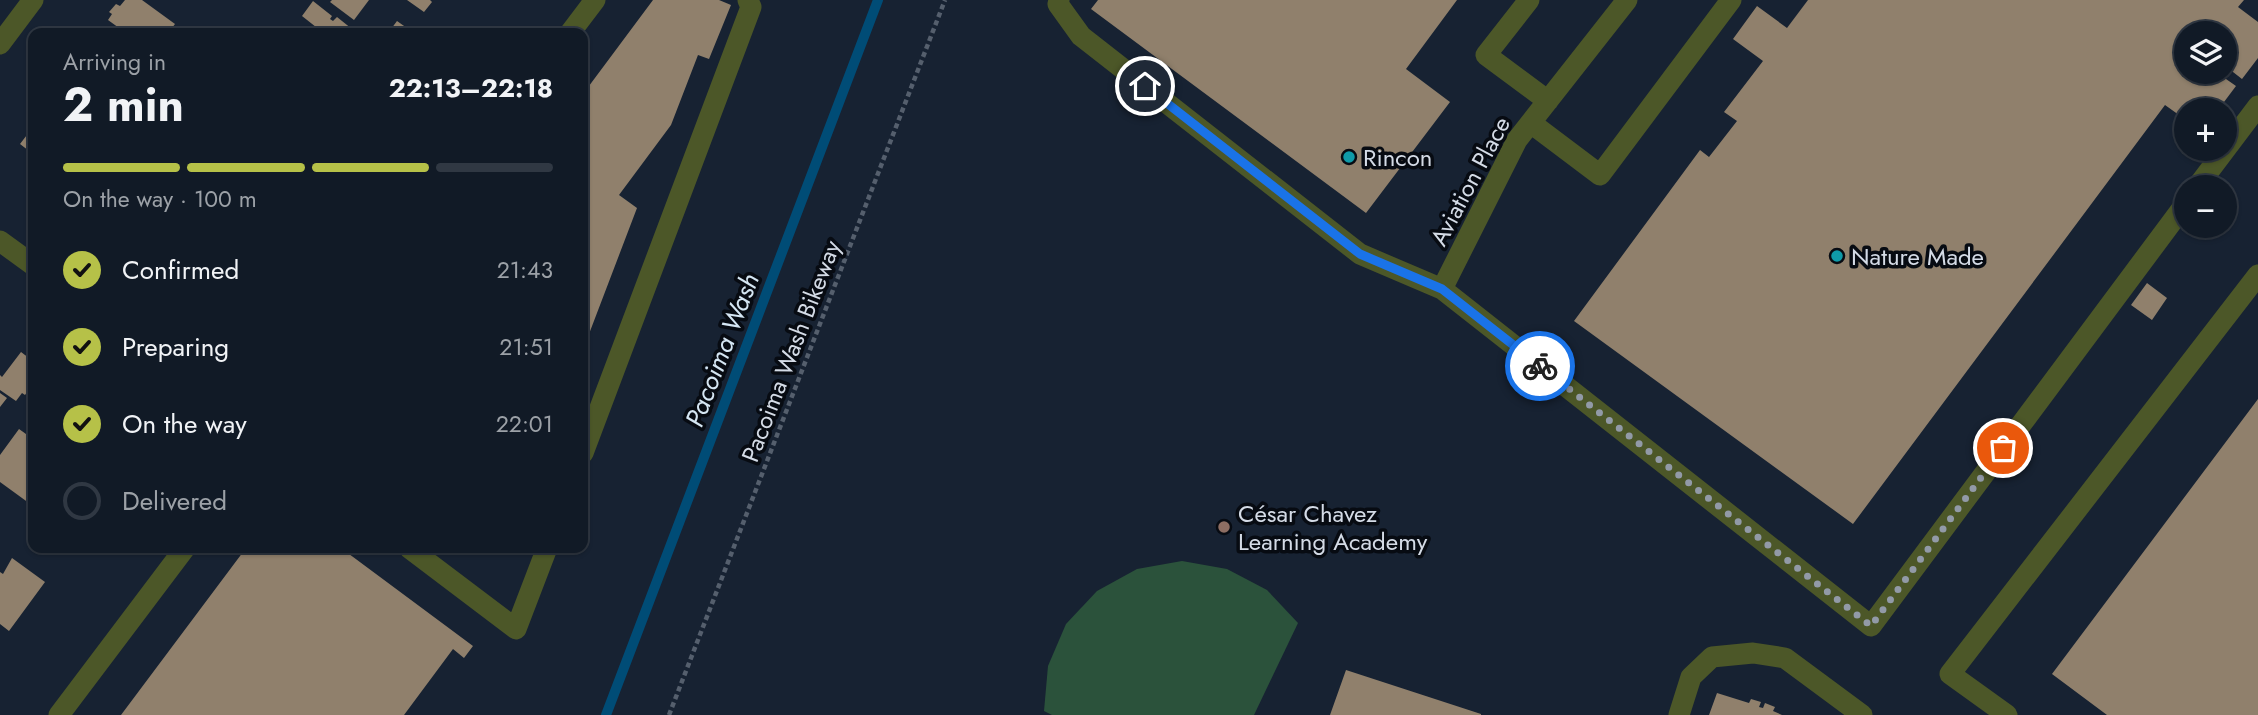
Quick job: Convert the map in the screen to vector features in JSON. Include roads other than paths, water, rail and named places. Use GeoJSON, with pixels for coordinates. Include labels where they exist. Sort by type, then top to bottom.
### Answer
{"type":"FeatureCollection","features":[{"type":"Feature","properties":{"kind":"street"},"geometry":{"type":"LineString","coordinates":[[0,44],[33,0]]}},
{"type":"Feature","properties":{"kind":"street"},"geometry":{"type":"LineString","coordinates":[[574,28],[595,0]]}},
{"type":"Feature","properties":{"kind":"street"},"geometry":{"type":"LineString","coordinates":[[588,440],[751,7],[748,0]]}},
{"type":"Feature","properties":{"kind":"street"},"geometry":{"type":"LineString","coordinates":[[1059,0],[1058,4],[1081,36],[1360,254],[1442,289],[1871,626],[2174,219]]}},
{"type":"Feature","properties":{"kind":"street"},"geometry":{"type":"LineString","coordinates":[[1529,0],[1486,55],[1548,102]]}},
{"type":"Feature","properties":{"kind":"street","name":"Aviation Place"},"geometry":{"type":"LineString","coordinates":[[1442,289],[1517,140],[1627,0]]}},
{"type":"Feature","properties":{"kind":"street"},"geometry":{"type":"LineString","coordinates":[[1531,123],[1600,175],[1731,0]]}},
{"type":"Feature","properties":{"kind":"street"},"geometry":{"type":"LineString","coordinates":[[2206,175],[2258,106]]}},
{"type":"Feature","properties":{"kind":"street"},"geometry":{"type":"LineString","coordinates":[[0,241],[28,261]]}},
{"type":"Feature","properties":{"kind":"street"},"geometry":{"type":"LineString","coordinates":[[2007,715],[1950,674],[2258,275]]}},
{"type":"Feature","properties":{"kind":"street"},"geometry":{"type":"LineString","coordinates":[[59,715],[181,553]]}},
{"type":"Feature","properties":{"kind":"street"},"geometry":{"type":"LineString","coordinates":[[417,553],[516,629],[545,553]]}},
{"type":"Feature","properties":{"kind":"street"},"geometry":{"type":"LineString","coordinates":[[1679,715],[1690,677],[1712,657],[1753,653],[1785,658],[1861,715]]}},
{"type":"Feature","properties":{"kind":"waterway","name":"Pacoima Wash"},"geometry":{"type":"LineString","coordinates":[[606,715],[878,0]]}},
{"type":"Feature","properties":{"kind":"place","name":"Rincon"},"geometry":{"type":"Point","coordinates":[1349,157]}},
{"type":"Feature","properties":{"kind":"place","name":"Nature Made"},"geometry":{"type":"Point","coordinates":[1837,256]}},
{"type":"Feature","properties":{"kind":"place","name":"César Chavez Learning Academy"},"geometry":{"type":"Point","coordinates":[1224,527]}}]}
